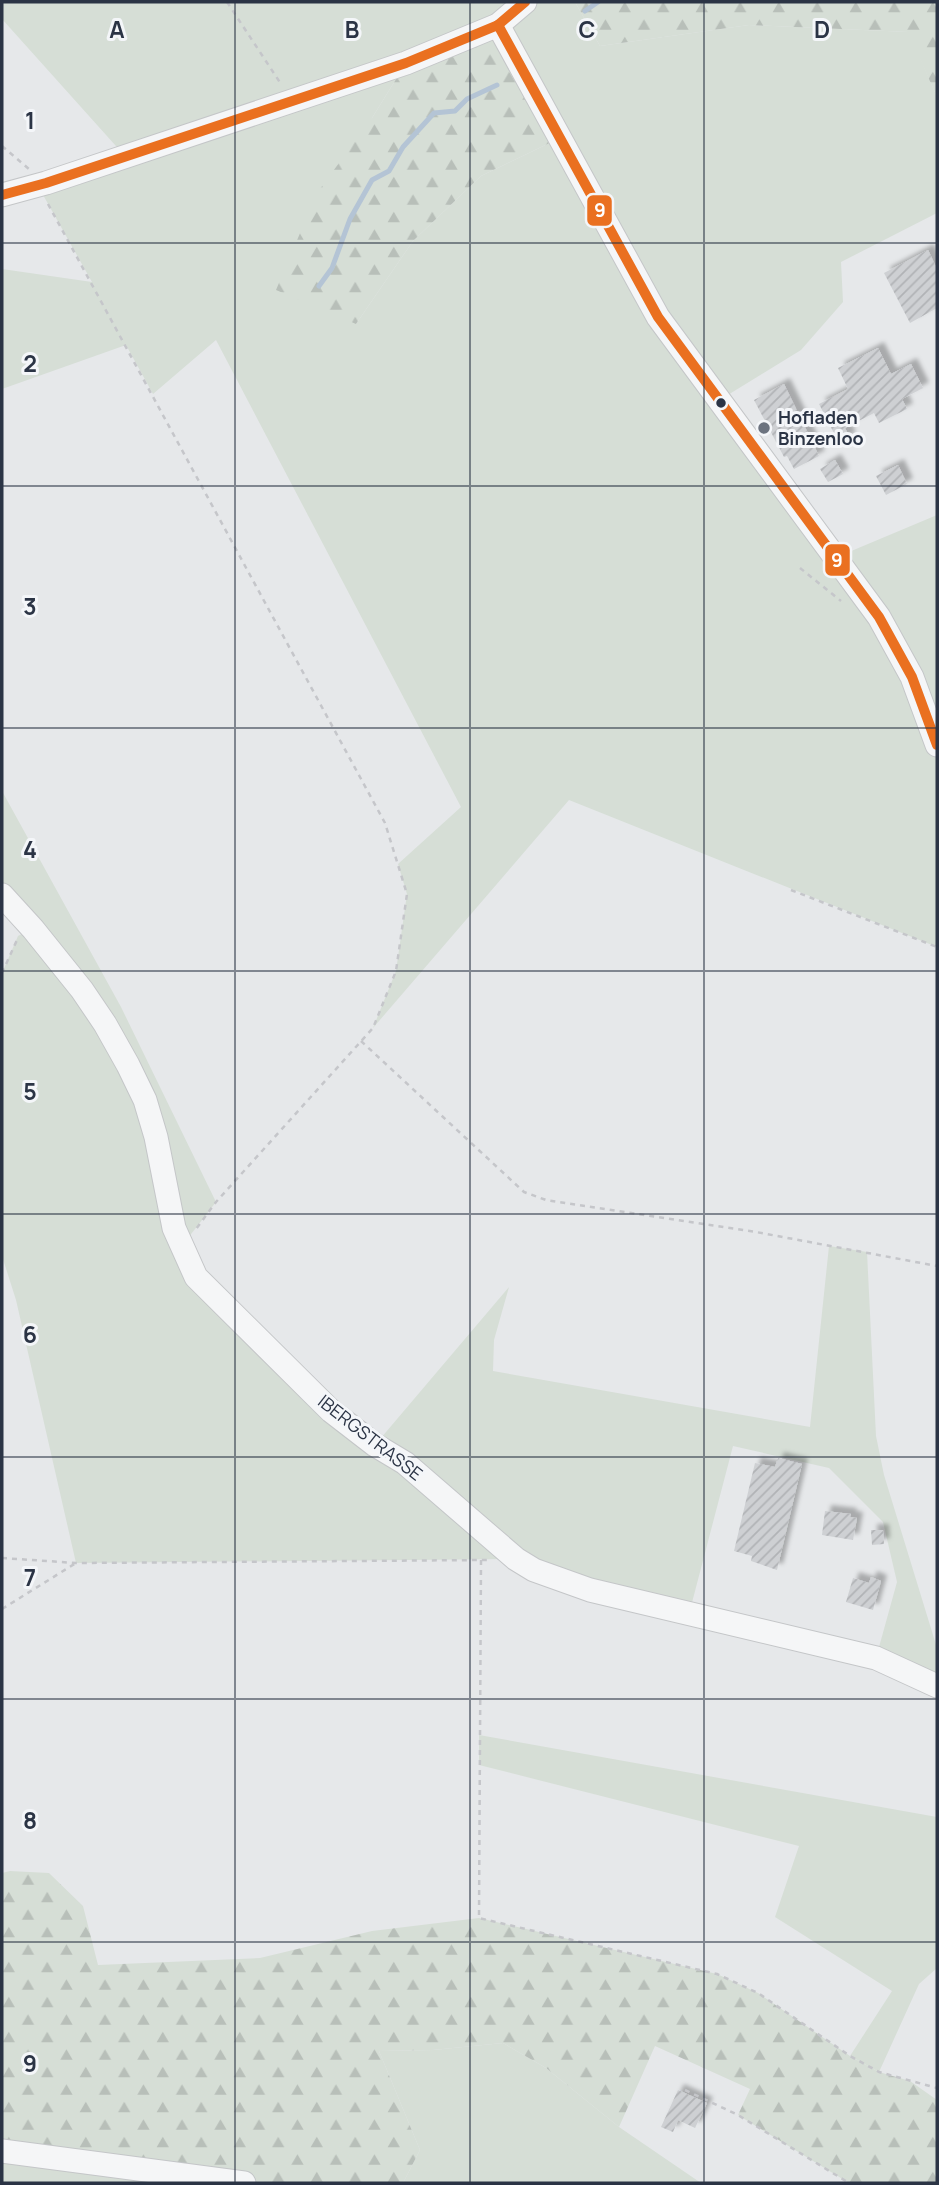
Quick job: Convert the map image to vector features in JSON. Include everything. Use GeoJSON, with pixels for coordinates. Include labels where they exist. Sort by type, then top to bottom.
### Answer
{"type":"FeatureCollection","features":[{"type":"Feature","properties":{"kind":"street"},"geometry":{"type":"LineString","coordinates":[[2,195],[42,185],[406,63],[498,25],[525,2]]}},
{"type":"Feature","properties":{"kind":"street"},"geometry":{"type":"LineString","coordinates":[[498,25],[658,317],[879,617],[912,677],[937,746]]}},
{"type":"Feature","properties":{"kind":"street","name":"IBERGSTRASSE"},"geometry":{"type":"LineString","coordinates":[[2,895],[82,990],[105,1024],[145,1100],[156,1137],[174,1228],[196,1277],[331,1411],[375,1445],[405,1463],[516,1559],[534,1570],[590,1590],[876,1658],[937,1686]]}},
{"type":"Feature","properties":{"kind":"street"},"geometry":{"type":"LineString","coordinates":[[2,2151],[244,2183]]}},
{"type":"Feature","properties":{"kind":"path"},"geometry":{"type":"LineString","coordinates":[[227,2],[292,101]]}},
{"type":"Feature","properties":{"kind":"path"},"geometry":{"type":"LineString","coordinates":[[2,146],[42,185],[385,823],[407,894],[396,971],[373,1028],[216,1202],[181,1247]]}},
{"type":"Feature","properties":{"kind":"path"},"geometry":{"type":"LineString","coordinates":[[791,890],[937,947]]}},
{"type":"Feature","properties":{"kind":"path"},"geometry":{"type":"LineString","coordinates":[[2,972],[18,936],[33,929]]}},
{"type":"Feature","properties":{"kind":"path"},"geometry":{"type":"LineString","coordinates":[[361,1041],[524,1192],[546,1200],[756,1232],[937,1266]]}},
{"type":"Feature","properties":{"kind":"path"},"geometry":{"type":"LineString","coordinates":[[2,1558],[76,1563],[516,1559]]}},
{"type":"Feature","properties":{"kind":"path"},"geometry":{"type":"LineString","coordinates":[[481,1560],[478,1918],[717,1973],[758,1993],[849,2056],[879,2072],[937,2088]]}},
{"type":"Feature","properties":{"kind":"path"},"geometry":{"type":"LineString","coordinates":[[2,1609],[76,1563]]}},
{"type":"Feature","properties":{"kind":"path"},"geometry":{"type":"LineString","coordinates":[[685,2090],[738,2115],[849,2183]]}},
{"type":"Feature","properties":{"kind":"green space"},"geometry":{"type":"Polygon","coordinates":[[[2,2],[575,2],[600,46],[749,25],[909,32],[937,97],[937,213],[841,262],[843,302],[801,350],[718,401],[837,557],[937,515],[937,947],[569,800],[373,1028],[396,971],[407,894],[398,864],[461,807],[216,340],[153,394],[126,345],[2,389],[2,269],[92,282],[38,186],[124,155],[2,19],[2,2]],[[406,63],[372,118],[356,324],[413,241],[481,176],[560,138],[406,63]]]}},
{"type":"Feature","properties":{"kind":"green space"},"geometry":{"type":"Polygon","coordinates":[[[575,2],[937,2],[937,97],[908,32],[749,25],[600,46],[575,2]]]}},
{"type":"Feature","properties":{"kind":"green space"},"geometry":{"type":"Polygon","coordinates":[[[498,25],[560,138],[481,176],[413,241],[356,324],[276,290],[317,193],[372,118],[406,63],[498,25]]]}},
{"type":"Feature","properties":{"kind":"green space"},"geometry":{"type":"Polygon","coordinates":[[[2,791],[121,1007],[216,1202],[181,1247],[375,1445],[509,1287],[494,1340],[493,1371],[810,1427],[829,1246],[867,1252],[876,1436],[884,1475],[937,1648],[937,1686],[876,1658],[897,1582],[883,1522],[829,1468],[733,1446],[689,1614],[516,1559],[76,1563],[16,1300],[2,1256],[2,973],[18,936],[33,928],[2,895],[2,791]]]}},
{"type":"Feature","properties":{"kind":"green space"},"geometry":{"type":"Polygon","coordinates":[[[479,1735],[937,1817],[937,1968],[919,1984],[879,2072],[850,2056],[892,1991],[775,1917],[799,1846],[479,1765],[479,1735]]]}},
{"type":"Feature","properties":{"kind":"green space"},"geometry":{"type":"Polygon","coordinates":[[[2,1873],[49,1873],[83,1906],[98,1965],[260,1958],[372,1931],[479,1918],[717,1974],[758,1993],[850,2056],[879,2072],[910,2081],[937,2100],[937,2183],[849,2183],[738,2115],[750,2089],[655,2046],[619,2127],[546,2068],[503,2043],[433,2050],[379,2051],[420,2150],[403,2183],[273,2183],[2,2154],[2,1873]]]}},
{"type":"Feature","properties":{"kind":"green space"},"geometry":{"type":"Polygon","coordinates":[[[503,2043],[546,2068],[619,2127],[701,2183],[403,2183],[420,2150],[379,2051],[433,2050],[503,2043]]]}},
{"type":"Feature","properties":{"kind":"green space"},"geometry":{"type":"Polygon","coordinates":[[[2,2154],[177,2171],[273,2183],[2,2183],[2,2154]]]}},
{"type":"Feature","properties":{"kind":"building"},"geometry":{"type":"Polygon","coordinates":[[[928,250],[937,269],[937,308],[910,323],[884,273],[928,250]]]}},
{"type":"Feature","properties":{"kind":"building"},"geometry":{"type":"Polygon","coordinates":[[[878,348],[891,374],[911,364],[923,388],[902,399],[907,409],[879,423],[874,413],[845,428],[850,438],[839,443],[819,404],[848,389],[838,368],[878,348]]]}},
{"type":"Feature","properties":{"kind":"building"},"geometry":{"type":"Polygon","coordinates":[[[784,384],[819,456],[794,469],[787,456],[784,457],[754,400],[784,384]]]}},
{"type":"Feature","properties":{"kind":"building"},"geometry":{"type":"Polygon","coordinates":[[[835,460],[843,474],[828,482],[820,469],[835,460]]]}},
{"type":"Feature","properties":{"kind":"building"},"geometry":{"type":"Polygon","coordinates":[[[898,465],[907,484],[886,495],[876,476],[898,465]]]}},
{"type":"Feature","properties":{"kind":"building"},"geometry":{"type":"Polygon","coordinates":[[[778,1458],[802,1464],[777,1570],[751,1561],[752,1556],[734,1551],[755,1463],[775,1467],[778,1458]]]}},
{"type":"Feature","properties":{"kind":"building"},"geometry":{"type":"Polygon","coordinates":[[[825,1511],[851,1514],[850,1517],[857,1518],[853,1540],[822,1535],[825,1511]]]}},
{"type":"Feature","properties":{"kind":"building"},"geometry":{"type":"Polygon","coordinates":[[[871,1530],[883,1530],[884,1544],[872,1545],[871,1530]]]}},
{"type":"Feature","properties":{"kind":"building"},"geometry":{"type":"Polygon","coordinates":[[[871,1577],[881,1581],[873,1610],[846,1602],[853,1578],[869,1583],[871,1577]]]}},
{"type":"Feature","properties":{"kind":"building"},"geometry":{"type":"Polygon","coordinates":[[[678,2090],[707,2103],[695,2128],[678,2120],[673,2132],[661,2127],[678,2090]]]}},
{"type":"Feature","properties":{"kind":"waterway"},"geometry":{"type":"LineString","coordinates":[[585,11],[598,2]]}},
{"type":"Feature","properties":{"kind":"waterway"},"geometry":{"type":"LineString","coordinates":[[319,286],[332,268],[350,219],[372,180],[389,171],[403,147],[434,113],[455,111],[467,99],[497,85]]}},
{"type":"Feature","properties":{"kind":"transit line","name":"9"},"geometry":{"type":"LineString","coordinates":[[2,195],[46,183],[406,63],[498,25],[525,2]]}},
{"type":"Feature","properties":{"kind":"transit line","name":"9"},"geometry":{"type":"LineString","coordinates":[[498,25],[658,317],[879,617],[912,677],[937,745]]}},
{"type":"Feature","properties":{"kind":"place","name":"Hofladen Binzenloo"},"geometry":{"type":"Point","coordinates":[764,428]}}]}
